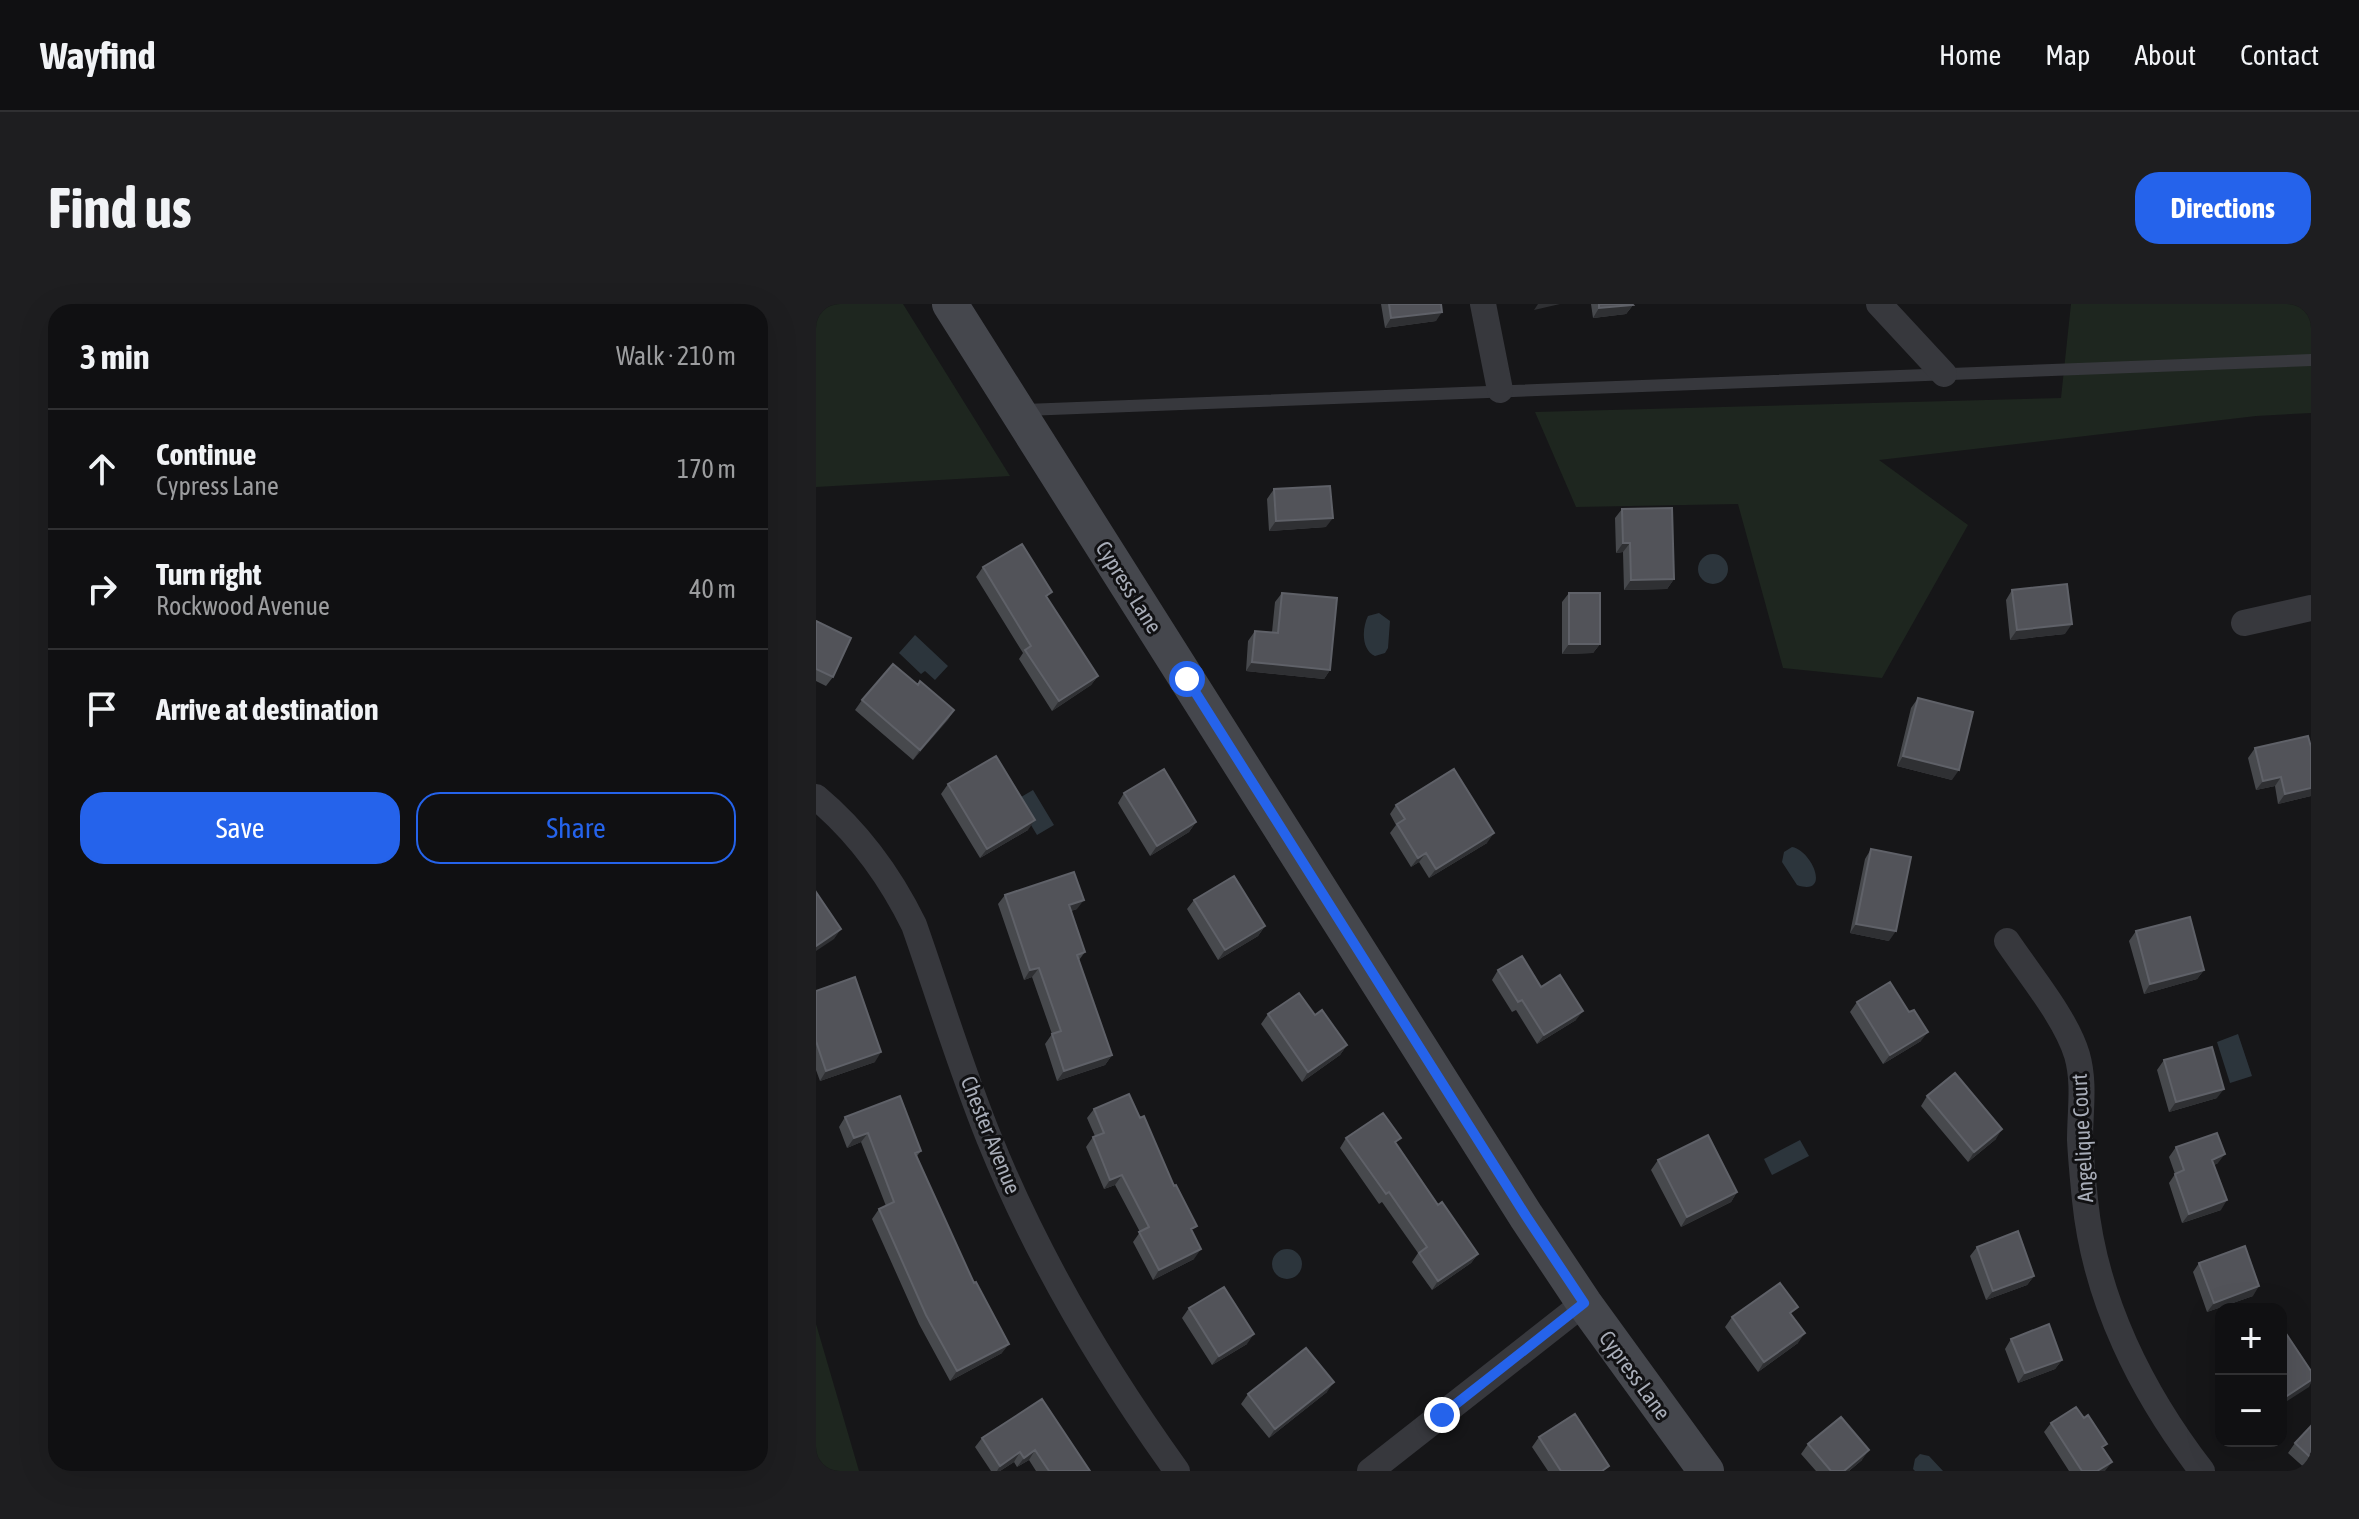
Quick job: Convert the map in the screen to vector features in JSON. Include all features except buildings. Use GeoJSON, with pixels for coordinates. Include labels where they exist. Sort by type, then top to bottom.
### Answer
{"type":"FeatureCollection","features":[{"type":"Feature","properties":{"kind":"street","name":"Cypress Lane"},"geometry":{"type":"LineString","coordinates":[[950,304],[1526,1216],[1584,1303],[1706,1471]]}},
{"type":"Feature","properties":{"kind":"street"},"geometry":{"type":"LineString","coordinates":[[1483,304],[1500,390]]}},
{"type":"Feature","properties":{"kind":"street"},"geometry":{"type":"LineString","coordinates":[[1879,304],[1944,374]]}},
{"type":"Feature","properties":{"kind":"street"},"geometry":{"type":"LineString","coordinates":[[2244,623],[2311,608]]}},
{"type":"Feature","properties":{"kind":"street","name":"Chester Avenue"},"geometry":{"type":"LineString","coordinates":[[816,797],[838,815],[873,855],[899,895],[914,925],[989,1137],[1027,1225],[1109,1372],[1177,1471]]}},
{"type":"Feature","properties":{"kind":"street","name":"Angelique Court"},"geometry":{"type":"LineString","coordinates":[[2007,941],[2064,1027],[2076,1055],[2083,1091],[2080,1138],[2085,1204],[2098,1268],[2118,1330],[2146,1389],[2175,1437],[2202,1471]]}},
{"type":"Feature","properties":{"kind":"street"},"geometry":{"type":"LineString","coordinates":[[1370,1471],[1584,1303]]}},
{"type":"Feature","properties":{"kind":"lane"},"geometry":{"type":"LineString","coordinates":[[1017,410],[2311,360]]}},
{"type":"Feature","properties":{"kind":"shaded area"},"geometry":{"type":"Polygon","coordinates":[[[816,304],[903,304],[1010,476],[816,487],[816,304]]]}},
{"type":"Feature","properties":{"kind":"shaded area"},"geometry":{"type":"Polygon","coordinates":[[[2071,304],[2311,304],[2311,413],[2256,416],[1879,460],[1968,525],[1882,678],[1783,668],[1738,504],[1576,507],[1535,412],[2061,398],[2071,304]]]}},
{"type":"Feature","properties":{"kind":"shaded area"},"geometry":{"type":"Polygon","coordinates":[[[1713,554],[1724,558],[1728,569],[1724,580],[1713,584],[1702,580],[1698,569],[1702,558],[1713,554]]]}},
{"type":"Feature","properties":{"kind":"shaded area"},"geometry":{"type":"Polygon","coordinates":[[[1379,613],[1390,621],[1388,648],[1385,653],[1375,656],[1367,649],[1364,632],[1368,616],[1379,613]]]}},
{"type":"Feature","properties":{"kind":"shaded area"},"geometry":{"type":"Polygon","coordinates":[[[915,635],[948,666],[935,680],[925,671],[921,674],[899,653],[915,635]]]}},
{"type":"Feature","properties":{"kind":"shaded area"},"geometry":{"type":"Polygon","coordinates":[[[1033,790],[1054,825],[1037,835],[1016,800],[1033,790]]]}},
{"type":"Feature","properties":{"kind":"shaded area"},"geometry":{"type":"Polygon","coordinates":[[[1792,847],[1800,850],[1812,864],[1816,879],[1814,885],[1797,885],[1782,862],[1784,852],[1792,847]]]}},
{"type":"Feature","properties":{"kind":"shaded area"},"geometry":{"type":"Polygon","coordinates":[[[2238,1034],[2252,1076],[2230,1083],[2217,1042],[2238,1034]]]}},
{"type":"Feature","properties":{"kind":"shaded area"},"geometry":{"type":"Polygon","coordinates":[[[1800,1140],[1809,1156],[1772,1175],[1764,1159],[1800,1140]]]}},
{"type":"Feature","properties":{"kind":"shaded area"},"geometry":{"type":"Polygon","coordinates":[[[1287,1249],[1298,1253],[1302,1264],[1298,1275],[1287,1279],[1276,1275],[1272,1264],[1276,1253],[1287,1249]]]}},
{"type":"Feature","properties":{"kind":"shaded area"},"geometry":{"type":"Polygon","coordinates":[[[816,1324],[859,1471],[816,1471],[816,1324]]]}},
{"type":"Feature","properties":{"kind":"shaded area"},"geometry":{"type":"Polygon","coordinates":[[[1920,1454],[1929,1456],[1943,1471],[1915,1471],[1915,1459],[1920,1454]]]}},
{"type":"Feature","properties":{"kind":"route"},"geometry":{"type":"LineString","coordinates":[[1187,679],[1584,1303],[1442,1415]]}}]}
